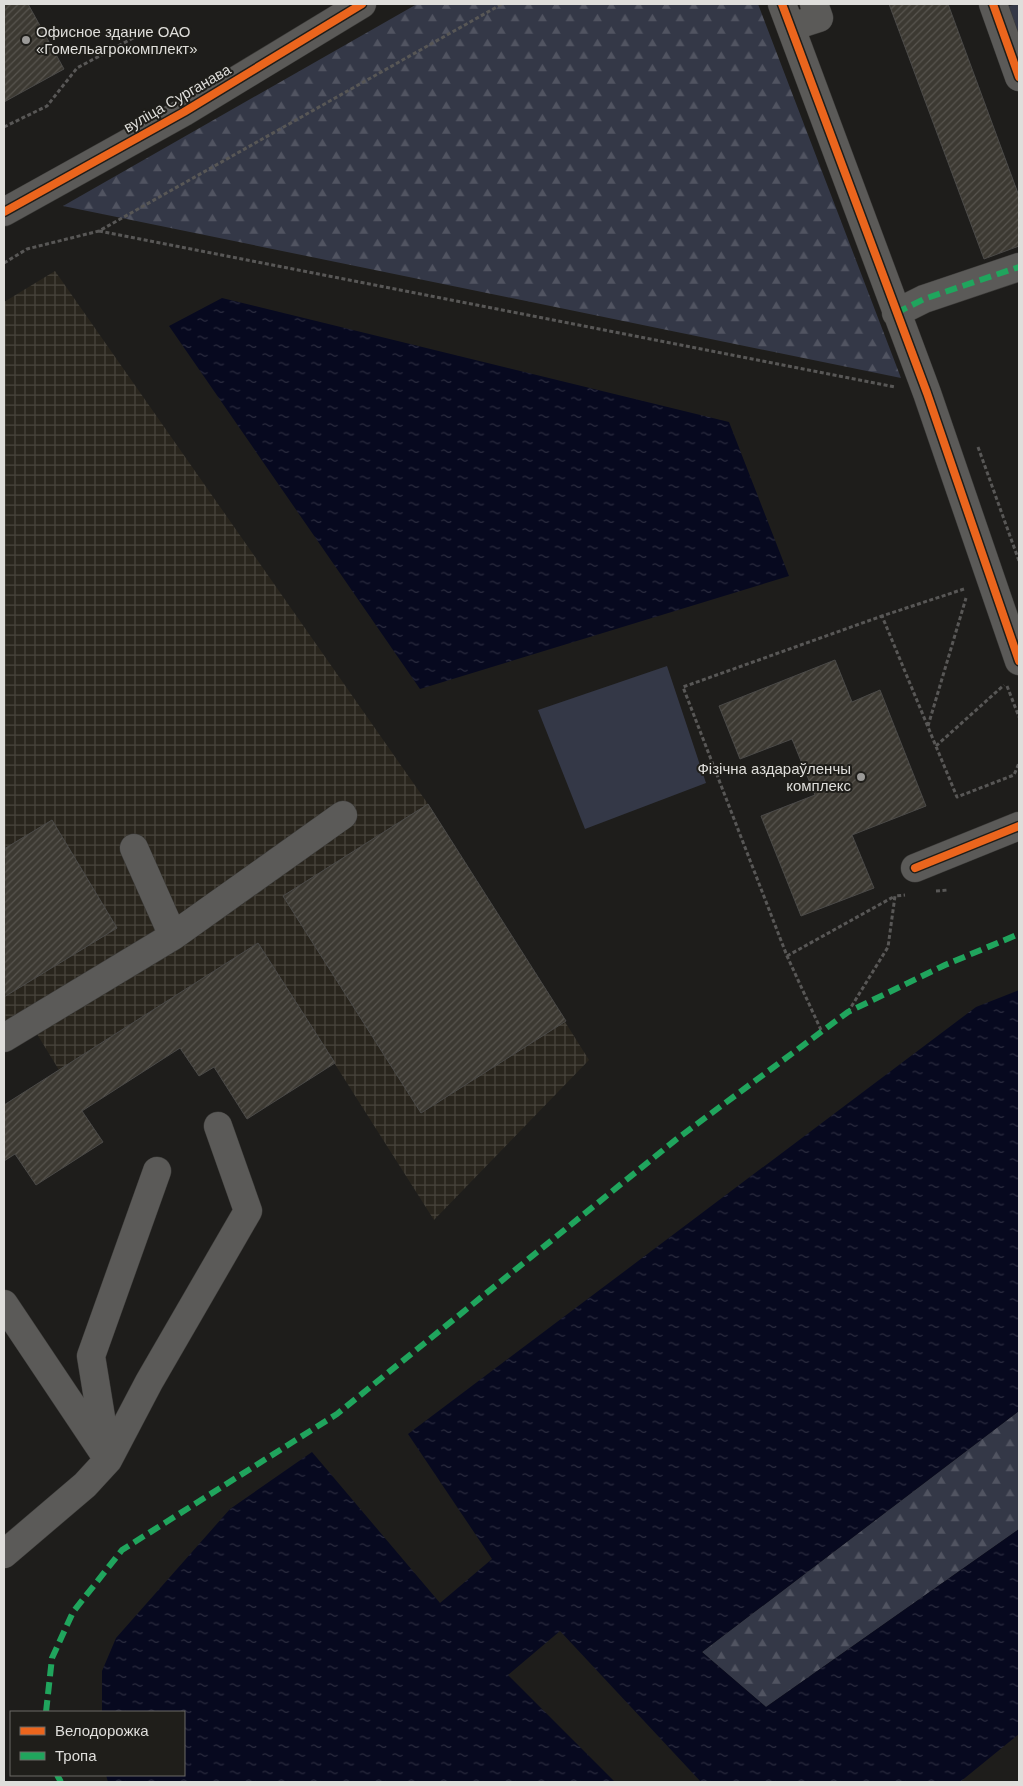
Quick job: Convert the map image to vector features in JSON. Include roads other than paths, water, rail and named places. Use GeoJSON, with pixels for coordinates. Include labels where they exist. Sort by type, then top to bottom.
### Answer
{"type":"FeatureCollection","features":[{"type":"Feature","properties":{"kind":"street","name":"вуліца Сурганава"},"geometry":{"type":"LineString","coordinates":[[4,212],[184,112],[362,4]]}},
{"type":"Feature","properties":{"kind":"street"},"geometry":{"type":"LineString","coordinates":[[814,4],[818,18],[786,15],[927,393],[1019,659]]}},
{"type":"Feature","properties":{"kind":"street"},"geometry":{"type":"LineString","coordinates":[[994,4],[1019,77]]}},
{"type":"Feature","properties":{"kind":"street"},"geometry":{"type":"LineString","coordinates":[[896,313],[924,299],[1019,267]]}},
{"type":"Feature","properties":{"kind":"street"},"geometry":{"type":"LineString","coordinates":[[4,1038],[174,936],[343,815]]}},
{"type":"Feature","properties":{"kind":"street"},"geometry":{"type":"LineString","coordinates":[[914,881],[1019,826]]}},
{"type":"Feature","properties":{"kind":"street"},"geometry":{"type":"LineString","coordinates":[[134,848],[174,936]]}},
{"type":"Feature","properties":{"kind":"street"},"geometry":{"type":"LineString","coordinates":[[4,1554],[85,1485],[108,1460],[149,1382],[248,1211],[218,1126]]}},
{"type":"Feature","properties":{"kind":"street"},"geometry":{"type":"LineString","coordinates":[[108,1460],[91,1356],[157,1171]]}},
{"type":"Feature","properties":{"kind":"street"},"geometry":{"type":"LineString","coordinates":[[4,1304],[108,1460]]}},
{"type":"Feature","properties":{"kind":"water"},"geometry":{"type":"Polygon","coordinates":[[[222,298],[729,422],[789,576],[420,689],[169,326],[222,298]]]}},
{"type":"Feature","properties":{"kind":"water"},"geometry":{"type":"Polygon","coordinates":[[[1019,990],[1019,1411],[702,1652],[766,1707],[1019,1529],[1019,1734],[960,1782],[701,1782],[560,1631],[508,1675],[615,1782],[108,1782],[106,1776],[185,1776],[185,1711],[102,1711],[102,1671],[116,1638],[230,1509],[312,1452],[440,1603],[492,1559],[408,1434],[976,1007],[1019,990]]]}},
{"type":"Feature","properties":{"kind":"place","name":"Офисное здание ОАО «Гомельагрокомплект»"},"geometry":{"type":"Point","coordinates":[26,40]}},
{"type":"Feature","properties":{"kind":"place","name":"Фізічна аздараўленчы комплекс"},"geometry":{"type":"Point","coordinates":[861,777]}}]}
